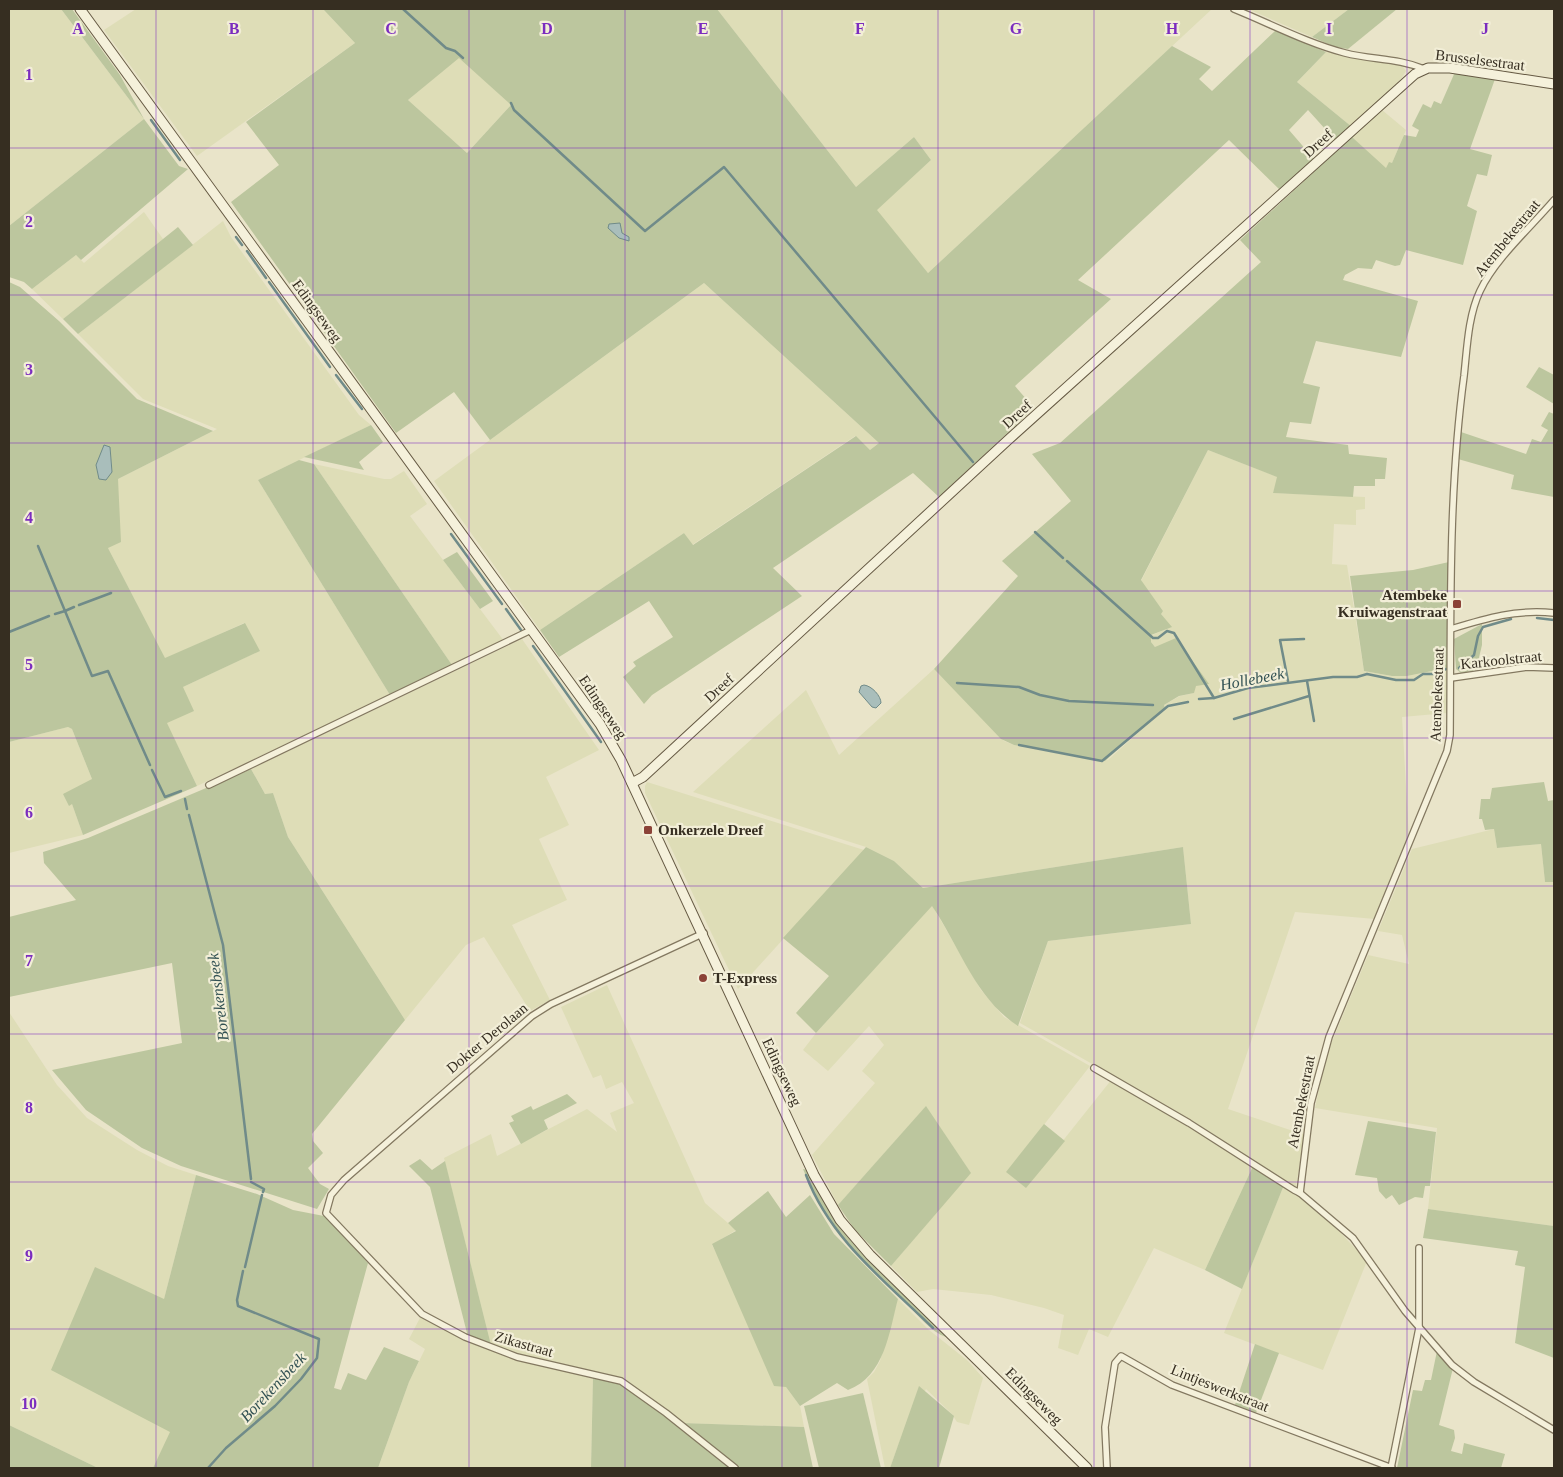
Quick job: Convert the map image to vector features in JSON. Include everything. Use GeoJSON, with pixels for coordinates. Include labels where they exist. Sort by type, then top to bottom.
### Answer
{"type":"FeatureCollection","features":[{"type":"Feature","properties":{"kind":"main road","name":"Edingseweg"},"geometry":{"type":"LineString","coordinates":[[80,9],[600,724],[632,783],[704,933],[825,1196],[840,1220],[860,1245],[1087,1468]]}},
{"type":"Feature","properties":{"kind":"main road","name":"Brusselsestraat"},"geometry":{"type":"LineString","coordinates":[[1424,69],[1434,67],[1450,68],[1554,84]]}},
{"type":"Feature","properties":{"kind":"main road","name":"Dreef"},"geometry":{"type":"LineString","coordinates":[[632,783],[643,777],[1002,446],[1401,86],[1424,69]]}},
{"type":"Feature","properties":{"kind":"street","name":"Brusselsestraat"},"geometry":{"type":"LineString","coordinates":[[1234,9],[1323,46],[1348,54],[1407,62],[1424,69]]}},
{"type":"Feature","properties":{"kind":"street","name":"Atembekestraat"},"geometry":{"type":"LineString","coordinates":[[1300,1192],[1313,1093],[1329,1037],[1374,933],[1447,751],[1450,735],[1455,448],[1470,329],[1476,303],[1480,290],[1495,268],[1554,200]]}},
{"type":"Feature","properties":{"kind":"street"},"geometry":{"type":"LineString","coordinates":[[1451,629],[1508,613],[1530,611],[1554,613]]}},
{"type":"Feature","properties":{"kind":"street"},"geometry":{"type":"LineString","coordinates":[[210,785],[531,630]]}},
{"type":"Feature","properties":{"kind":"street","name":"Karkoolstraat"},"geometry":{"type":"LineString","coordinates":[[1450,678],[1527,667],[1554,668]]}},
{"type":"Feature","properties":{"kind":"street","name":"Dokter Derolaan"},"geometry":{"type":"LineString","coordinates":[[326,1213],[331,1195],[344,1180],[532,1016],[551,1004],[704,933]]}},
{"type":"Feature","properties":{"kind":"street"},"geometry":{"type":"LineString","coordinates":[[1094,1068],[1189,1123],[1300,1192],[1353,1238],[1419,1328],[1452,1365],[1474,1382],[1554,1430]]}},
{"type":"Feature","properties":{"kind":"street","name":"Zikastraat"},"geometry":{"type":"LineString","coordinates":[[326,1213],[422,1314],[465,1337],[517,1357],[621,1381],[666,1413],[735,1468]]}},
{"type":"Feature","properties":{"kind":"street"},"geometry":{"type":"LineString","coordinates":[[1392,1468],[1419,1328],[1418,1248]]}},
{"type":"Feature","properties":{"kind":"street","name":"Lintjeswerkstraat"},"geometry":{"type":"LineString","coordinates":[[1106,1468],[1105,1427],[1115,1363],[1121,1356],[1172,1385],[1392,1468]]}},
{"type":"Feature","properties":{"kind":"green space"},"geometry":{"type":"Polygon","coordinates":[[[9,9],[61,9],[144,119],[9,226],[9,9]]]}},
{"type":"Feature","properties":{"kind":"green space"},"geometry":{"type":"Polygon","coordinates":[[[61,9],[72,9],[120,75],[144,119],[61,9]]]}},
{"type":"Feature","properties":{"kind":"green space"},"geometry":{"type":"Polygon","coordinates":[[[136,9],[323,9],[355,43],[197,156],[104,30],[136,9]]]}},
{"type":"Feature","properties":{"kind":"green space"},"geometry":{"type":"Polygon","coordinates":[[[323,9],[717,9],[856,187],[914,137],[931,160],[877,210],[928,273],[1172,46],[1211,67],[1199,79],[1212,91],[1276,30],[1326,52],[1297,82],[1352,127],[1336,141],[1308,110],[1289,130],[1314,159],[1280,190],[1229,140],[1078,280],[1111,299],[1015,386],[1034,408],[939,497],[913,473],[773,568],[802,596],[652,695],[644,704],[623,677],[636,666],[633,662],[673,637],[649,601],[559,657],[540,630],[684,533],[693,545],[856,436],[870,450],[879,443],[704,283],[490,440],[454,392],[396,433],[231,202],[279,165],[246,122],[355,43],[323,9]],[[459,58],[408,100],[467,153],[511,105],[459,58]]]}},
{"type":"Feature","properties":{"kind":"green space"},"geometry":{"type":"Polygon","coordinates":[[[717,9],[1212,9],[928,273],[876,210],[931,160],[914,137],[856,187],[717,9]]]}},
{"type":"Feature","properties":{"kind":"green space"},"geometry":{"type":"Polygon","coordinates":[[[1248,9],[1349,9],[1312,37],[1248,9]]]}},
{"type":"Feature","properties":{"kind":"green space"},"geometry":{"type":"Polygon","coordinates":[[[1349,9],[1397,9],[1348,49],[1335,47],[1312,37],[1349,9]]]}},
{"type":"Feature","properties":{"kind":"green space"},"geometry":{"type":"Polygon","coordinates":[[[1326,52],[1401,64],[1406,71],[1401,79],[1352,127],[1297,82],[1326,52]]]}},
{"type":"Feature","properties":{"kind":"green space"},"geometry":{"type":"Polygon","coordinates":[[[459,57],[511,105],[467,153],[408,100],[459,57]]]}},
{"type":"Feature","properties":{"kind":"green space"},"geometry":{"type":"Polygon","coordinates":[[[1455,72],[1495,79],[1470,149],[1492,155],[1487,176],[1477,174],[1467,206],[1477,211],[1463,265],[1406,250],[1400,265],[1395,266],[1376,260],[1372,269],[1358,268],[1345,275],[1343,280],[1418,301],[1401,357],[1316,341],[1303,383],[1320,387],[1311,424],[1290,422],[1286,437],[1348,445],[1349,454],[1387,458],[1385,479],[1375,479],[1375,486],[1354,486],[1353,497],[1273,493],[1277,477],[1208,450],[1141,580],[1163,611],[1161,614],[1172,627],[1151,635],[1151,642],[1155,647],[1176,638],[1209,684],[1196,686],[1194,693],[1179,696],[1164,705],[1165,708],[1105,761],[1014,745],[1001,739],[934,669],[1018,576],[1002,561],[1071,501],[1032,454],[1060,443],[1261,262],[1240,240],[1352,137],[1386,168],[1389,162],[1392,163],[1404,135],[1416,137],[1419,130],[1412,126],[1423,104],[1431,108],[1434,101],[1441,104],[1455,72]]]}},
{"type":"Feature","properties":{"kind":"green space"},"geometry":{"type":"Polygon","coordinates":[[[1382,110],[1406,130],[1392,163],[1386,169],[1352,137],[1382,110]]]}},
{"type":"Feature","properties":{"kind":"green space"},"geometry":{"type":"Polygon","coordinates":[[[144,119],[179,166],[188,169],[81,260],[76,255],[32,289],[24,282],[9,277],[9,226],[144,119]]]}},
{"type":"Feature","properties":{"kind":"green space"},"geometry":{"type":"Polygon","coordinates":[[[144,212],[163,239],[63,319],[32,289],[76,255],[84,263],[144,212]]]}},
{"type":"Feature","properties":{"kind":"green space"},"geometry":{"type":"Polygon","coordinates":[[[223,221],[231,237],[359,415],[371,425],[258,480],[390,695],[197,786],[166,722],[183,687],[259,651],[244,623],[165,659],[108,548],[118,479],[217,429],[143,399],[78,334],[223,221]]]}},
{"type":"Feature","properties":{"kind":"green space"},"geometry":{"type":"Polygon","coordinates":[[[178,227],[193,245],[78,334],[63,319],[178,227]]]}},
{"type":"Feature","properties":{"kind":"green space"},"geometry":{"type":"Polygon","coordinates":[[[9,282],[20,287],[59,321],[137,399],[213,431],[118,479],[121,542],[108,548],[165,658],[245,623],[260,651],[183,687],[194,711],[167,723],[197,786],[83,835],[72,804],[69,806],[63,794],[92,779],[72,729],[68,727],[9,742],[9,282]],[[110,447],[97,463],[98,475],[112,472],[110,447]]]}},
{"type":"Feature","properties":{"kind":"green space"},"geometry":{"type":"Polygon","coordinates":[[[704,283],[879,443],[870,450],[855,436],[692,545],[684,533],[540,630],[434,481],[704,283]]]}},
{"type":"Feature","properties":{"kind":"green space"},"geometry":{"type":"Polygon","coordinates":[[[1539,367],[1554,375],[1554,404],[1526,387],[1539,367]]]}},
{"type":"Feature","properties":{"kind":"green space"},"geometry":{"type":"Polygon","coordinates":[[[1549,412],[1554,414],[1554,497],[1511,489],[1514,475],[1458,459],[1461,432],[1526,454],[1532,439],[1541,442],[1548,430],[1541,426],[1549,412]]]}},
{"type":"Feature","properties":{"kind":"green space"},"geometry":{"type":"Polygon","coordinates":[[[371,425],[383,442],[359,462],[364,470],[304,457],[371,425]]]}},
{"type":"Feature","properties":{"kind":"green space"},"geometry":{"type":"Polygon","coordinates":[[[1208,450],[1278,477],[1273,493],[1365,497],[1365,509],[1356,510],[1356,525],[1334,524],[1332,564],[1347,565],[1364,671],[1392,676],[1407,676],[1447,668],[1447,713],[1402,717],[1409,839],[1375,919],[1295,912],[1228,1109],[1305,1135],[1296,1186],[1292,1186],[1191,1120],[1020,1023],[1048,941],[1191,924],[1183,847],[923,888],[894,861],[866,847],[693,792],[806,690],[839,755],[934,669],[1004,741],[1014,745],[1099,761],[1108,760],[1165,708],[1164,705],[1180,696],[1194,693],[1151,642],[1150,636],[1171,627],[1160,613],[1163,611],[1141,581],[1208,450]]]}},
{"type":"Feature","properties":{"kind":"green space"},"geometry":{"type":"Polygon","coordinates":[[[299,460],[314,464],[452,665],[390,695],[258,480],[299,460]]]}},
{"type":"Feature","properties":{"kind":"green space"},"geometry":{"type":"Polygon","coordinates":[[[314,464],[384,479],[391,479],[404,471],[427,504],[410,516],[504,641],[452,665],[314,464]]]}},
{"type":"Feature","properties":{"kind":"green space"},"geometry":{"type":"Polygon","coordinates":[[[457,552],[493,601],[480,609],[443,560],[457,552]]]}},
{"type":"Feature","properties":{"kind":"green space"},"geometry":{"type":"Polygon","coordinates":[[[1449,562],[1447,668],[1407,676],[1392,676],[1364,671],[1350,576],[1413,570],[1449,562]]]}},
{"type":"Feature","properties":{"kind":"green space"},"geometry":{"type":"Polygon","coordinates":[[[1482,624],[1482,645],[1476,670],[1461,673],[1456,669],[1454,639],[1482,624]]]}},
{"type":"Feature","properties":{"kind":"green space"},"geometry":{"type":"Polygon","coordinates":[[[522,639],[599,750],[546,777],[569,825],[539,839],[567,900],[512,925],[550,1000],[530,1011],[484,937],[466,945],[405,1020],[288,837],[273,793],[265,794],[251,769],[522,639]]]}},
{"type":"Feature","properties":{"kind":"green space"},"geometry":{"type":"Polygon","coordinates":[[[68,727],[72,729],[92,779],[72,804],[83,835],[9,853],[9,742],[68,727]]]}},
{"type":"Feature","properties":{"kind":"green space"},"geometry":{"type":"Polygon","coordinates":[[[251,769],[265,794],[273,793],[288,837],[405,1020],[312,1134],[313,1141],[323,1153],[308,1168],[320,1184],[329,1189],[317,1209],[181,1166],[142,1148],[86,1110],[52,1070],[182,1043],[172,963],[9,997],[9,917],[76,900],[44,863],[43,852],[88,838],[251,769]]]}},
{"type":"Feature","properties":{"kind":"green space"},"geometry":{"type":"Polygon","coordinates":[[[647,782],[864,850],[738,989],[645,793],[647,782]]]}},
{"type":"Feature","properties":{"kind":"green space"},"geometry":{"type":"Polygon","coordinates":[[[1544,782],[1548,801],[1554,800],[1554,882],[1545,882],[1541,844],[1497,848],[1494,829],[1485,830],[1482,819],[1479,819],[1481,799],[1490,799],[1492,788],[1544,782]]]}},
{"type":"Feature","properties":{"kind":"green space"},"geometry":{"type":"Polygon","coordinates":[[[1494,829],[1497,848],[1541,844],[1545,882],[1554,882],[1554,1226],[1428,1209],[1437,1128],[1315,1108],[1326,1056],[1368,955],[1409,964],[1402,935],[1378,931],[1412,849],[1494,829]]]}},
{"type":"Feature","properties":{"kind":"green space"},"geometry":{"type":"Polygon","coordinates":[[[866,847],[894,861],[923,888],[1183,847],[1191,924],[1048,941],[1018,1026],[990,1001],[979,987],[932,906],[816,1033],[796,1013],[829,976],[783,938],[866,847]]]}},
{"type":"Feature","properties":{"kind":"green space"},"geometry":{"type":"Polygon","coordinates":[[[932,905],[981,990],[1004,1017],[1090,1066],[1007,1172],[1026,1187],[1112,1079],[1253,1166],[1205,1270],[1154,1248],[1108,1337],[1089,1329],[1078,1355],[1058,1348],[1064,1315],[991,1295],[933,1289],[917,1292],[891,1266],[970,1172],[926,1107],[838,1205],[812,1155],[875,1083],[862,1071],[884,1045],[869,1026],[828,1071],[803,1050],[816,1033],[932,905]]]}},
{"type":"Feature","properties":{"kind":"green space"},"geometry":{"type":"Polygon","coordinates":[[[607,985],[705,1203],[736,1230],[712,1245],[786,1387],[800,1406],[804,1427],[682,1423],[622,1379],[546,1362],[491,1345],[444,1158],[491,1134],[497,1156],[587,1109],[617,1132],[610,1113],[634,1103],[622,1082],[606,1089],[601,1075],[593,1078],[561,1007],[607,985]]]}},
{"type":"Feature","properties":{"kind":"green space"},"geometry":{"type":"Polygon","coordinates":[[[9,1012],[57,1085],[87,1118],[137,1150],[168,1166],[196,1175],[164,1299],[171,1432],[153,1468],[98,1468],[9,1425],[9,1012]]]}},
{"type":"Feature","properties":{"kind":"green space"},"geometry":{"type":"Polygon","coordinates":[[[567,1094],[577,1103],[544,1120],[548,1129],[521,1144],[509,1123],[514,1121],[511,1116],[531,1106],[533,1110],[567,1094]]]}},
{"type":"Feature","properties":{"kind":"green space"},"geometry":{"type":"Polygon","coordinates":[[[926,1106],[971,1173],[891,1266],[855,1230],[838,1205],[926,1106]]]}},
{"type":"Feature","properties":{"kind":"green space"},"geometry":{"type":"Polygon","coordinates":[[[1368,1121],[1436,1132],[1430,1186],[1425,1186],[1423,1198],[1415,1197],[1399,1205],[1392,1195],[1386,1199],[1379,1191],[1377,1178],[1355,1175],[1368,1121]]]}},
{"type":"Feature","properties":{"kind":"green space"},"geometry":{"type":"Polygon","coordinates":[[[1044,1124],[1065,1141],[1026,1188],[1006,1172],[1044,1124]]]}},
{"type":"Feature","properties":{"kind":"green space"},"geometry":{"type":"Polygon","coordinates":[[[420,1159],[432,1170],[445,1161],[491,1345],[468,1337],[430,1187],[409,1166],[420,1159]]]}},
{"type":"Feature","properties":{"kind":"green space"},"geometry":{"type":"Polygon","coordinates":[[[1253,1166],[1284,1185],[1242,1289],[1205,1270],[1253,1166]]]}},
{"type":"Feature","properties":{"kind":"green space"},"geometry":{"type":"Polygon","coordinates":[[[803,1169],[808,1170],[826,1206],[852,1242],[946,1337],[926,1323],[876,1274],[848,1243],[823,1209],[803,1169]]]}},
{"type":"Feature","properties":{"kind":"green space"},"geometry":{"type":"Polygon","coordinates":[[[196,1175],[257,1194],[293,1210],[324,1216],[332,1222],[368,1263],[334,1388],[341,1390],[348,1373],[366,1380],[384,1347],[419,1361],[409,1382],[378,1468],[153,1468],[170,1432],[51,1370],[95,1267],[164,1299],[196,1175]]]}},
{"type":"Feature","properties":{"kind":"green space"},"geometry":{"type":"Polygon","coordinates":[[[1284,1185],[1338,1230],[1367,1261],[1323,1370],[1224,1333],[1284,1185]]]}},
{"type":"Feature","properties":{"kind":"green space"},"geometry":{"type":"Polygon","coordinates":[[[768,1191],[786,1217],[810,1195],[834,1234],[898,1299],[884,1352],[870,1375],[848,1390],[837,1383],[800,1406],[786,1387],[774,1386],[712,1244],[736,1231],[728,1223],[768,1191]]]}},
{"type":"Feature","properties":{"kind":"green space"},"geometry":{"type":"Polygon","coordinates":[[[1428,1209],[1554,1226],[1554,1358],[1515,1343],[1525,1267],[1515,1265],[1518,1251],[1423,1238],[1428,1209]]]}},
{"type":"Feature","properties":{"kind":"green space"},"geometry":{"type":"Polygon","coordinates":[[[898,1299],[929,1330],[968,1361],[983,1378],[969,1425],[957,1422],[952,1414],[926,1389],[902,1435],[890,1468],[885,1468],[867,1379],[874,1372],[880,1361],[898,1299]]]}},
{"type":"Feature","properties":{"kind":"green space"},"geometry":{"type":"Polygon","coordinates":[[[421,1316],[461,1339],[516,1360],[593,1376],[591,1468],[378,1468],[409,1382],[425,1349],[409,1339],[421,1316]]]}},
{"type":"Feature","properties":{"kind":"green space"},"geometry":{"type":"Polygon","coordinates":[[[1255,1344],[1279,1353],[1256,1413],[1235,1405],[1255,1344]]]}},
{"type":"Feature","properties":{"kind":"green space"},"geometry":{"type":"Polygon","coordinates":[[[1437,1351],[1453,1368],[1439,1425],[1454,1430],[1455,1438],[1451,1451],[1462,1454],[1464,1443],[1505,1454],[1501,1468],[1397,1468],[1413,1390],[1422,1391],[1425,1380],[1431,1380],[1437,1351]]]}},
{"type":"Feature","properties":{"kind":"green space"},"geometry":{"type":"Polygon","coordinates":[[[593,1376],[618,1382],[651,1404],[730,1468],[591,1468],[593,1376]]]}},
{"type":"Feature","properties":{"kind":"green space"},"geometry":{"type":"Polygon","coordinates":[[[919,1386],[954,1416],[939,1468],[890,1468],[919,1386]]]}},
{"type":"Feature","properties":{"kind":"green space"},"geometry":{"type":"Polygon","coordinates":[[[863,1393],[881,1468],[819,1468],[804,1406],[863,1393]]]}},
{"type":"Feature","properties":{"kind":"green space"},"geometry":{"type":"Polygon","coordinates":[[[682,1423],[804,1427],[813,1468],[739,1468],[682,1423]]]}},
{"type":"Feature","properties":{"kind":"green space"},"geometry":{"type":"Polygon","coordinates":[[[9,1425],[98,1468],[9,1468],[9,1425]]]}},
{"type":"Feature","properties":{"kind":"shaded area"},"geometry":{"type":"Polygon","coordinates":[[[620,223],[622,233],[629,237],[629,241],[619,238],[608,228],[609,224],[620,223]]]}},
{"type":"Feature","properties":{"kind":"shaded area"},"geometry":{"type":"Polygon","coordinates":[[[104,445],[110,447],[112,472],[106,480],[99,479],[96,465],[104,445]]]}},
{"type":"Feature","properties":{"kind":"shaded area"},"geometry":{"type":"Polygon","coordinates":[[[864,685],[873,689],[878,694],[881,703],[876,708],[872,707],[859,692],[861,686],[864,685]]]}},
{"type":"Feature","properties":{"kind":"waterway"},"geometry":{"type":"LineString","coordinates":[[403,9],[446,48],[455,51],[463,58]]}},
{"type":"Feature","properties":{"kind":"waterway"},"geometry":{"type":"LineString","coordinates":[[511,103],[514,110],[645,231],[724,167],[973,462]]}},
{"type":"Feature","properties":{"kind":"waterway"},"geometry":{"type":"LineString","coordinates":[[151,120],[180,160]]}},
{"type":"Feature","properties":{"kind":"waterway"},"geometry":{"type":"LineString","coordinates":[[236,237],[242,245]]}},
{"type":"Feature","properties":{"kind":"waterway"},"geometry":{"type":"LineString","coordinates":[[247,251],[266,278]]}},
{"type":"Feature","properties":{"kind":"waterway"},"geometry":{"type":"LineString","coordinates":[[269,282],[330,367]]}},
{"type":"Feature","properties":{"kind":"waterway"},"geometry":{"type":"LineString","coordinates":[[336,375],[362,409]]}},
{"type":"Feature","properties":{"kind":"waterway","name":"Hollebeek"},"geometry":{"type":"LineString","coordinates":[[1035,532],[1063,558]]}},
{"type":"Feature","properties":{"kind":"waterway"},"geometry":{"type":"LineString","coordinates":[[451,534],[502,604]]}},
{"type":"Feature","properties":{"kind":"waterway"},"geometry":{"type":"LineString","coordinates":[[38,546],[65,611],[74,607]]}},
{"type":"Feature","properties":{"kind":"waterway","name":"Hollebeek"},"geometry":{"type":"LineString","coordinates":[[1067,561],[1153,638],[1158,638],[1167,631],[1174,633],[1214,698],[1248,688],[1333,677],[1357,677],[1367,674],[1396,680],[1414,680],[1423,674],[1434,674],[1446,669]]}},
{"type":"Feature","properties":{"kind":"waterway"},"geometry":{"type":"LineString","coordinates":[[79,605],[111,593]]}},
{"type":"Feature","properties":{"kind":"waterway"},"geometry":{"type":"LineString","coordinates":[[506,609],[521,630]]}},
{"type":"Feature","properties":{"kind":"waterway","name":"Borekensbeek"},"geometry":{"type":"LineString","coordinates":[[55,614],[65,611],[92,676],[108,671],[150,765]]}},
{"type":"Feature","properties":{"kind":"waterway","name":"Borekensbeek"},"geometry":{"type":"LineString","coordinates":[[9,632],[49,616]]}},
{"type":"Feature","properties":{"kind":"waterway","name":"Hollebeek"},"geometry":{"type":"LineString","coordinates":[[1537,618],[1554,620]]}},
{"type":"Feature","properties":{"kind":"waterway","name":"Hollebeek"},"geometry":{"type":"LineString","coordinates":[[1459,668],[1474,655],[1478,636],[1483,627],[1511,619]]}},
{"type":"Feature","properties":{"kind":"waterway"},"geometry":{"type":"LineString","coordinates":[[1288,681],[1280,640],[1304,639]]}},
{"type":"Feature","properties":{"kind":"waterway"},"geometry":{"type":"LineString","coordinates":[[533,646],[601,742]]}},
{"type":"Feature","properties":{"kind":"waterway"},"geometry":{"type":"LineString","coordinates":[[1307,681],[1314,721]]}},
{"type":"Feature","properties":{"kind":"waterway"},"geometry":{"type":"LineString","coordinates":[[957,683],[1019,687],[1040,695],[1069,701],[1153,705]]}},
{"type":"Feature","properties":{"kind":"waterway"},"geometry":{"type":"LineString","coordinates":[[1234,719],[1309,696]]}},
{"type":"Feature","properties":{"kind":"waterway"},"geometry":{"type":"LineString","coordinates":[[1199,699],[1214,698]]}},
{"type":"Feature","properties":{"kind":"waterway"},"geometry":{"type":"LineString","coordinates":[[1019,745],[1102,761],[1168,706],[1188,702]]}},
{"type":"Feature","properties":{"kind":"waterway","name":"Borekensbeek"},"geometry":{"type":"LineString","coordinates":[[152,770],[165,797],[181,791]]}},
{"type":"Feature","properties":{"kind":"waterway","name":"Borekensbeek"},"geometry":{"type":"LineString","coordinates":[[185,799],[187,809]]}},
{"type":"Feature","properties":{"kind":"waterway","name":"Borekensbeek"},"geometry":{"type":"LineString","coordinates":[[189,815],[223,945],[251,1179]]}},
{"type":"Feature","properties":{"kind":"waterway"},"geometry":{"type":"LineString","coordinates":[[806,1175],[816,1198],[844,1239],[860,1258],[933,1328]]}},
{"type":"Feature","properties":{"kind":"waterway","name":"Borekensbeek"},"geometry":{"type":"LineString","coordinates":[[251,1182],[264,1189],[263,1192]]}},
{"type":"Feature","properties":{"kind":"waterway","name":"Borekensbeek"},"geometry":{"type":"LineString","coordinates":[[245,1267],[262,1195]]}},
{"type":"Feature","properties":{"kind":"waterway","name":"Borekensbeek"},"geometry":{"type":"LineString","coordinates":[[208,1468],[226,1448],[275,1406],[301,1379],[317,1358],[319,1339],[238,1306],[237,1300],[243,1271]]}},
{"type":"Feature","properties":{"kind":"place","name":"Atembeke Kruiwagenstraat"},"geometry":{"type":"Point","coordinates":[1457,604]}},
{"type":"Feature","properties":{"kind":"place","name":"Onkerzele Dreef"},"geometry":{"type":"Point","coordinates":[648,830]}},
{"type":"Feature","properties":{"kind":"place","name":"T-Express"},"geometry":{"type":"Point","coordinates":[703,978]}}]}
